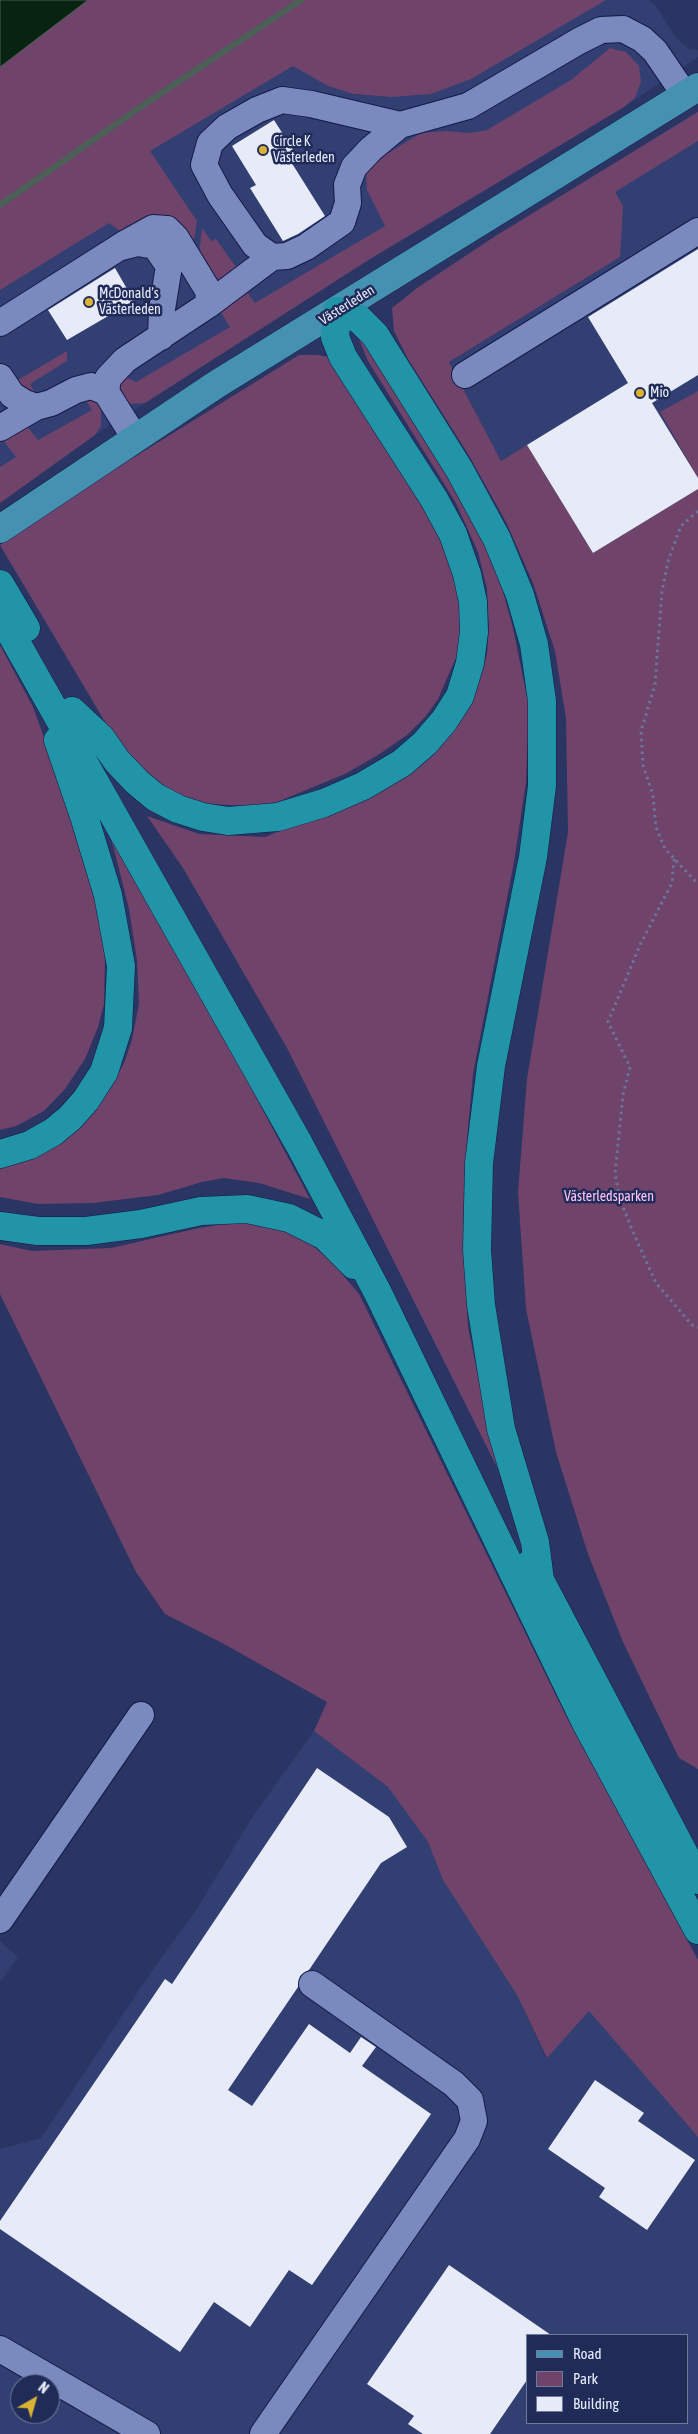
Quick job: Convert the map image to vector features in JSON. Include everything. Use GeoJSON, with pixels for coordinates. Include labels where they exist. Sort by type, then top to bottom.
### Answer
{"type":"FeatureCollection","features":[{"type":"Feature","properties":{"kind":"highway"},"geometry":{"type":"LineString","coordinates":[[62,708],[101,738],[117,761],[136,782],[155,797],[178,809],[202,817],[228,821],[253,821],[286,815],[324,803],[363,786],[402,763],[425,743],[444,721],[460,696],[470,663],[474,632],[473,602],[467,574],[453,534],[434,499],[343,357],[335,336],[337,311],[359,318],[375,335],[459,469],[497,539],[520,595],[534,644],[542,701],[542,786],[533,857],[491,1066],[479,1163],[477,1250],[484,1322],[501,1429],[535,1542],[540,1580]]}},
{"type":"Feature","properties":{"kind":"highway"},"geometry":{"type":"LineString","coordinates":[[0,584],[8,618],[316,1144],[540,1580],[698,1880]]}},
{"type":"Feature","properties":{"kind":"highway"},"geometry":{"type":"LineString","coordinates":[[0,1154],[30,1144],[53,1132],[70,1118],[86,1100],[104,1072],[118,1028],[121,966],[108,895],[84,816],[59,746],[62,708]]}},
{"type":"Feature","properties":{"kind":"highway"},"geometry":{"type":"LineString","coordinates":[[62,708],[378,1292],[586,1723],[698,1930]]}},
{"type":"Feature","properties":{"kind":"highway"},"geometry":{"type":"LineString","coordinates":[[0,1226],[38,1231],[86,1231],[141,1224],[201,1211],[246,1209],[268,1212],[289,1218],[325,1236],[378,1292]]}},
{"type":"Feature","properties":{"kind":"main road","name":"Västerleden"},"geometry":{"type":"LineString","coordinates":[[0,530],[217,384],[692,91]]}},
{"type":"Feature","properties":{"kind":"lane"},"geometry":{"type":"LineString","coordinates":[[106,392],[108,378],[125,360],[208,305],[272,257],[287,256],[306,247],[342,222],[348,203],[347,185],[354,167],[371,149],[400,125],[468,106],[601,30],[623,29],[642,39],[692,91]]}},
{"type":"Feature","properties":{"kind":"lane"},"geometry":{"type":"LineString","coordinates":[[272,257],[255,245],[220,195],[204,165],[210,143],[227,127],[257,110],[282,100],[310,104],[400,125]]}},
{"type":"Feature","properties":{"kind":"lane"},"geometry":{"type":"LineString","coordinates":[[0,323],[153,228],[167,229],[176,238],[209,292],[208,305]]}},
{"type":"Feature","properties":{"kind":"lane"},"geometry":{"type":"LineString","coordinates":[[465,375],[698,231]]}},
{"type":"Feature","properties":{"kind":"lane"},"geometry":{"type":"LineString","coordinates":[[118,248],[138,243],[155,246],[169,266],[162,309],[162,336]]}},
{"type":"Feature","properties":{"kind":"lane"},"geometry":{"type":"LineString","coordinates":[[0,377],[12,396],[36,407]]}},
{"type":"Feature","properties":{"kind":"lane"},"geometry":{"type":"LineString","coordinates":[[0,428],[36,407],[51,404],[76,390],[91,386],[106,392],[135,438]]}},
{"type":"Feature","properties":{"kind":"lane"},"geometry":{"type":"LineString","coordinates":[[0,1920],[141,1716]]}},
{"type":"Feature","properties":{"kind":"lane"},"geometry":{"type":"LineString","coordinates":[[263,2433],[467,2139],[474,2122],[470,2100],[454,2084],[312,1984]]}},
{"type":"Feature","properties":{"kind":"lane"},"geometry":{"type":"LineString","coordinates":[[0,2349],[147,2434]]}},
{"type":"Feature","properties":{"kind":"path"},"geometry":{"type":"LineString","coordinates":[[698,512],[681,526],[668,561],[662,591],[655,685],[641,731],[643,765],[653,795],[656,827],[665,849],[698,884]]}},
{"type":"Feature","properties":{"kind":"path"},"geometry":{"type":"LineString","coordinates":[[674,859],[672,883],[640,945],[608,1022],[630,1067],[623,1095],[615,1174],[620,1199],[656,1283],[692,1325],[698,1327]]}},
{"type":"Feature","properties":{"kind":"shaded area"},"geometry":{"type":"Polygon","coordinates":[[[0,0],[88,0],[0,67],[0,0]]]}},
{"type":"Feature","properties":{"kind":"shaded area"},"geometry":{"type":"Polygon","coordinates":[[[606,0],[649,0],[655,5],[677,39],[689,49],[698,50],[698,57],[624,107],[370,259],[95,435],[0,503],[0,227],[273,49],[328,86],[353,94],[391,97],[606,0]]]}},
{"type":"Feature","properties":{"kind":"shaded area"},"geometry":{"type":"Polygon","coordinates":[[[698,111],[698,391],[660,413],[698,478],[698,489],[593,553],[527,445],[501,461],[449,362],[620,257],[600,173],[698,111]]]}},
{"type":"Feature","properties":{"kind":"shaded area"},"geometry":{"type":"Polygon","coordinates":[[[314,1731],[388,1787],[428,1842],[443,1880],[517,1995],[546,2058],[589,2010],[698,2137],[698,2434],[0,2434],[0,2149],[41,2138],[149,1975],[195,1912],[253,1816],[314,1731]]]}},
{"type":"Feature","properties":{"kind":"shaded area"},"geometry":{"type":"Polygon","coordinates":[[[0,1941],[18,1957],[0,1982],[0,1941]]]}},
{"type":"Feature","properties":{"kind":"green space"},"geometry":{"type":"Polygon","coordinates":[[[88,0],[606,0],[471,79],[431,94],[391,97],[353,94],[328,86],[293,66],[150,151],[197,221],[193,246],[126,235],[109,223],[0,290],[0,67],[88,0]]]}},
{"type":"Feature","properties":{"kind":"green space"},"geometry":{"type":"Polygon","coordinates":[[[610,48],[626,52],[639,66],[641,82],[635,98],[624,107],[370,259],[145,403],[126,404],[117,392],[121,375],[136,382],[230,327],[219,309],[248,293],[255,303],[385,226],[367,190],[366,174],[377,160],[421,133],[446,131],[469,133],[487,130],[571,80],[610,48]]]}},
{"type":"Feature","properties":{"kind":"green space","name":"Västerledsparken"},"geometry":{"type":"Polygon","coordinates":[[[698,112],[698,141],[615,192],[623,206],[620,257],[449,362],[501,461],[527,445],[593,553],[698,489],[698,1769],[679,1758],[623,1642],[588,1554],[556,1452],[526,1309],[518,1192],[527,1079],[568,832],[566,718],[555,651],[533,583],[506,522],[468,454],[408,359],[394,331],[392,308],[417,288],[497,235],[698,112]]]}},
{"type":"Feature","properties":{"kind":"green space"},"geometry":{"type":"Polygon","coordinates":[[[202,228],[211,241],[216,239],[236,267],[235,276],[218,286],[199,255],[202,228]]]}},
{"type":"Feature","properties":{"kind":"green space"},"geometry":{"type":"Polygon","coordinates":[[[356,332],[360,333],[464,500],[488,548],[500,580],[513,628],[529,707],[526,782],[514,862],[473,1074],[466,1150],[463,1231],[468,1327],[491,1439],[506,1485],[287,1048],[183,868],[147,816],[199,834],[265,837],[367,795],[470,702],[482,673],[487,654],[489,626],[487,589],[478,552],[456,503],[368,361],[356,332]]]}},
{"type":"Feature","properties":{"kind":"green space"},"geometry":{"type":"Polygon","coordinates":[[[67,351],[67,361],[30,384],[39,399],[20,387],[18,380],[67,351]]]}},
{"type":"Feature","properties":{"kind":"green space"},"geometry":{"type":"Polygon","coordinates":[[[299,355],[330,357],[343,367],[444,544],[454,573],[460,603],[461,631],[458,653],[438,699],[426,716],[407,735],[378,755],[345,774],[277,802],[255,806],[207,804],[182,798],[162,786],[139,766],[117,742],[0,545],[107,474],[299,355]]]}},
{"type":"Feature","properties":{"kind":"green space"},"geometry":{"type":"Polygon","coordinates":[[[698,391],[698,478],[660,412],[698,391]]]}},
{"type":"Feature","properties":{"kind":"green space"},"geometry":{"type":"Polygon","coordinates":[[[83,396],[96,400],[101,410],[101,426],[95,435],[0,503],[0,467],[16,457],[0,436],[24,423],[38,440],[92,410],[83,396]]]}},
{"type":"Feature","properties":{"kind":"green space"},"geometry":{"type":"Polygon","coordinates":[[[0,645],[33,707],[79,834],[96,900],[105,953],[104,1004],[98,1027],[85,1059],[65,1089],[44,1111],[16,1126],[0,1130],[0,645]]]}},
{"type":"Feature","properties":{"kind":"green space"},"geometry":{"type":"Polygon","coordinates":[[[95,794],[310,1199],[259,1183],[224,1178],[202,1182],[158,1195],[93,1203],[38,1204],[0,1197],[0,1161],[92,1112],[110,1089],[125,1061],[132,1039],[139,1004],[137,960],[129,909],[114,849],[95,794]]]}},
{"type":"Feature","properties":{"kind":"green space"},"geometry":{"type":"Polygon","coordinates":[[[238,1222],[275,1227],[306,1239],[336,1267],[359,1294],[566,1716],[698,1960],[698,2137],[589,2011],[547,2058],[517,1995],[443,1880],[428,1842],[388,1787],[314,1731],[327,1702],[224,1644],[165,1614],[136,1572],[0,1294],[0,1244],[32,1251],[111,1248],[199,1228],[238,1222]]]}},
{"type":"Feature","properties":{"kind":"building"},"geometry":{"type":"Polygon","coordinates":[[[274,120],[295,153],[288,157],[325,216],[298,234],[283,241],[250,188],[256,185],[232,146],[274,120]]]}},
{"type":"Feature","properties":{"kind":"building","name":"Mio"},"geometry":{"type":"Polygon","coordinates":[[[698,249],[698,375],[652,403],[698,478],[698,489],[593,553],[527,445],[628,383],[588,317],[698,249]]]}},
{"type":"Feature","properties":{"kind":"building","name":"McDonald's Västerleden"},"geometry":{"type":"Polygon","coordinates":[[[115,268],[134,301],[67,340],[48,310],[115,268]]]}},
{"type":"Feature","properties":{"kind":"building"},"geometry":{"type":"Polygon","coordinates":[[[317,1768],[389,1817],[407,1847],[381,1863],[309,1970],[300,1976],[298,1987],[228,2090],[252,2106],[309,2024],[350,2053],[361,2037],[376,2047],[362,2066],[431,2114],[312,2285],[289,2270],[250,2327],[214,2302],[180,2352],[0,2229],[0,2221],[165,1979],[172,1984],[317,1768]]]}},
{"type":"Feature","properties":{"kind":"building"},"geometry":{"type":"Polygon","coordinates":[[[595,2080],[644,2113],[638,2121],[695,2160],[647,2230],[599,2197],[605,2188],[548,2149],[595,2080]]]}},
{"type":"Feature","properties":{"kind":"building"},"geometry":{"type":"Polygon","coordinates":[[[449,2265],[550,2334],[526,2334],[526,2381],[490,2434],[423,2434],[408,2424],[414,2416],[367,2384],[449,2265]]]}},
{"type":"Feature","properties":{"kind":"waterway"},"geometry":{"type":"LineString","coordinates":[[0,205],[142,106],[301,0]]}},
{"type":"Feature","properties":{"kind":"place","name":"Circle K Västerleden"},"geometry":{"type":"Point","coordinates":[263,150]}},
{"type":"Feature","properties":{"kind":"place","name":"McDonald's Västerleden"},"geometry":{"type":"Point","coordinates":[89,302]}},
{"type":"Feature","properties":{"kind":"place","name":"Mio"},"geometry":{"type":"Point","coordinates":[640,393]}}]}
